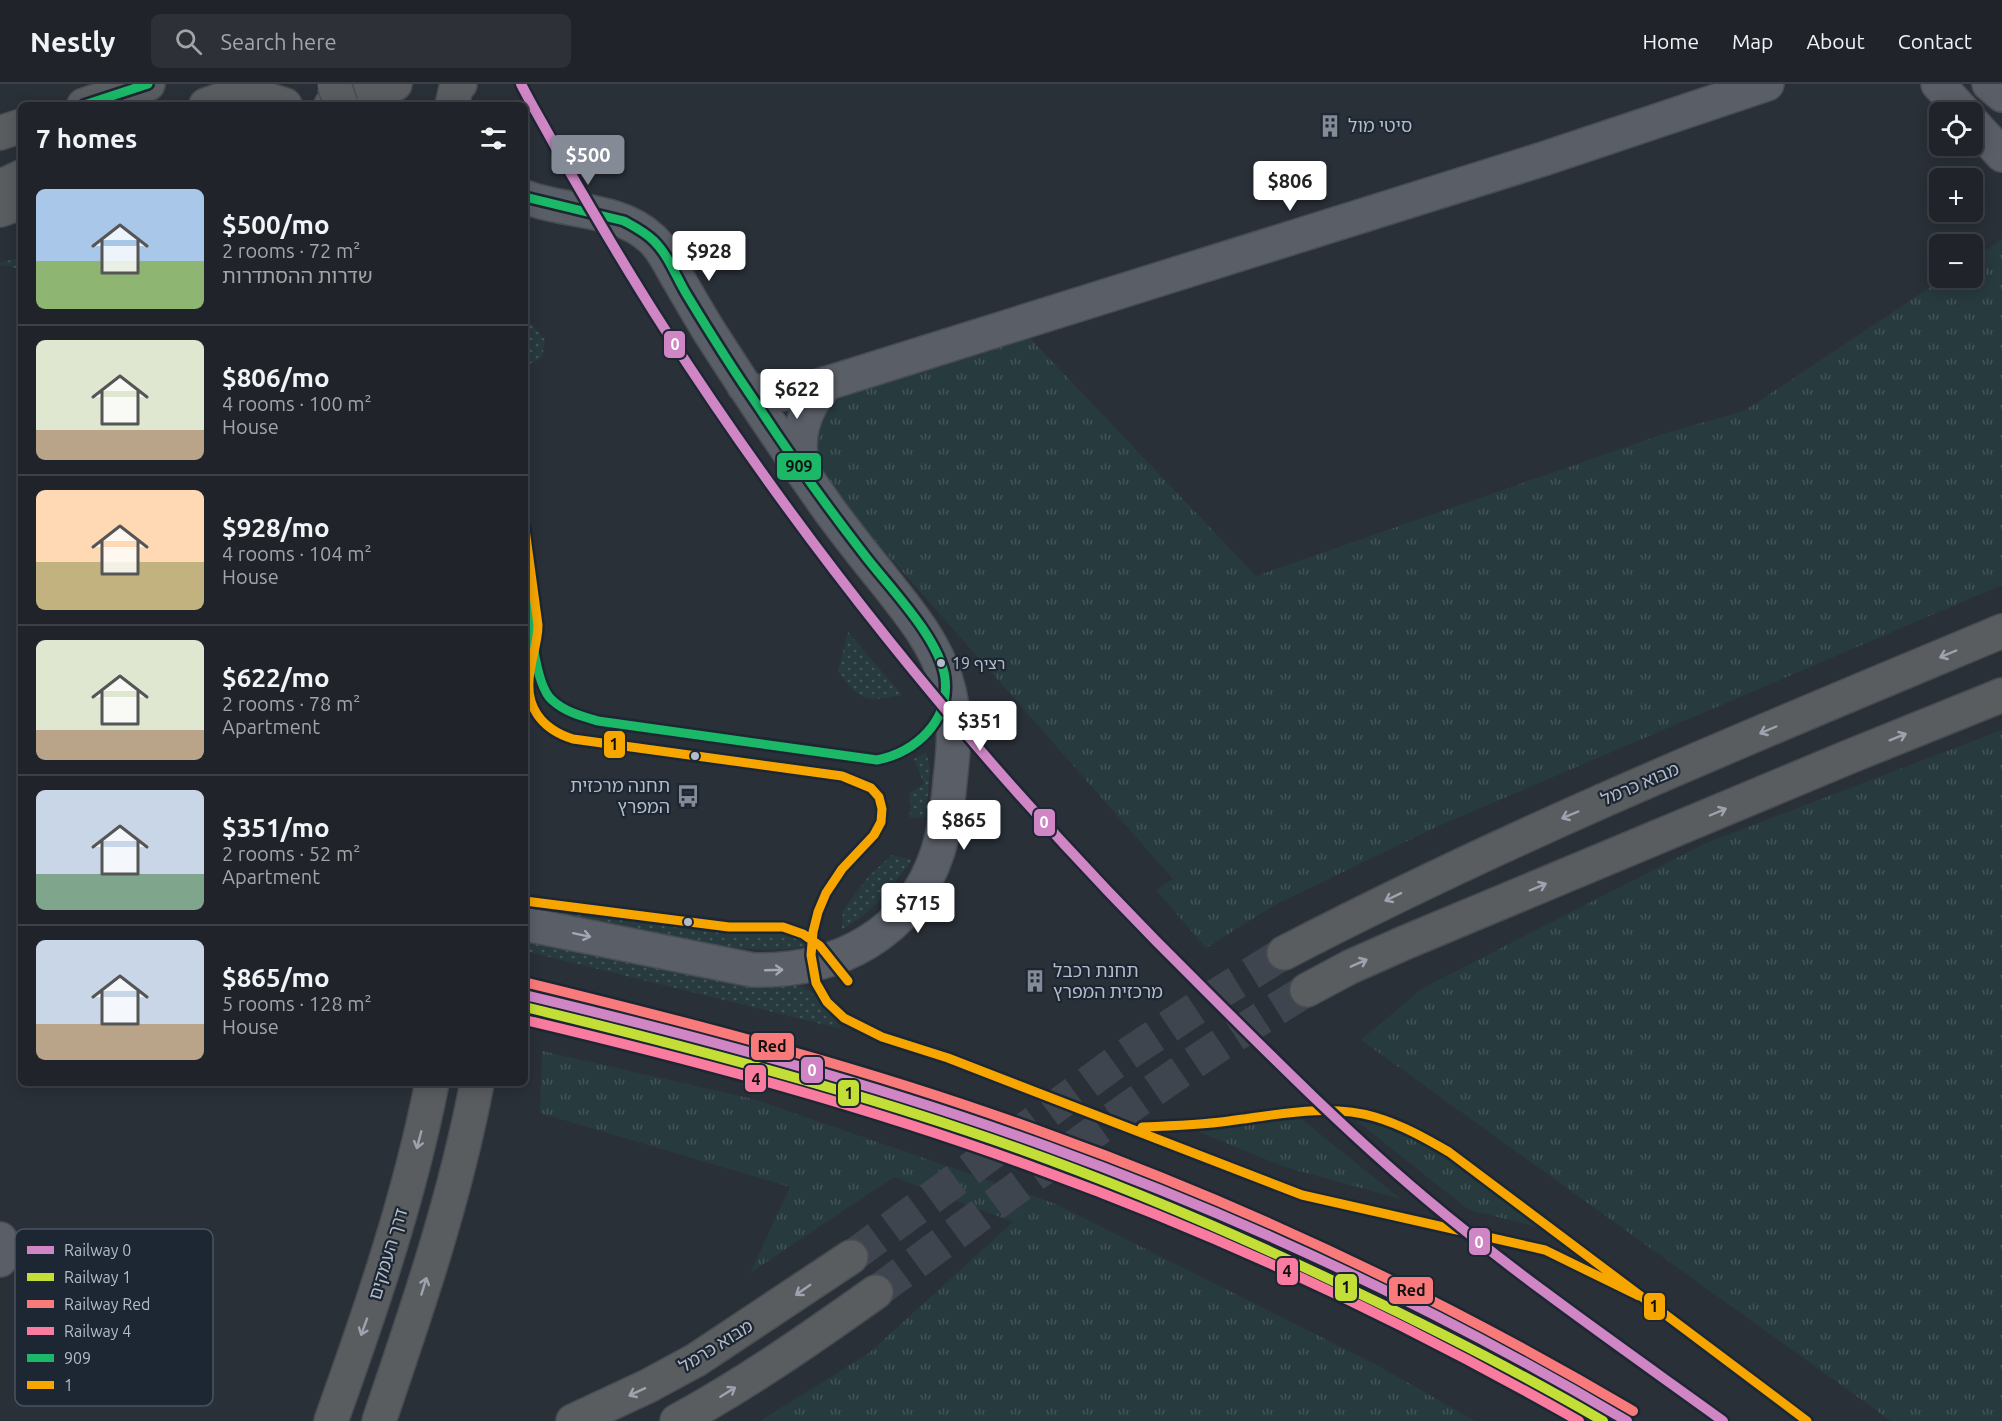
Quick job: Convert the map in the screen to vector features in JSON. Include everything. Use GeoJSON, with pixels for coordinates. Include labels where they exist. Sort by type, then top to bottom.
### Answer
{"type":"FeatureCollection","features":[{"type":"Feature","properties":{"kind":"highway"},"geometry":{"type":"LineString","coordinates":[[93,102],[148,84]]}},
{"type":"Feature","properties":{"kind":"highway"},"geometry":{"type":"LineString","coordinates":[[288,84],[294,102]]}},
{"type":"Feature","properties":{"kind":"highway"},"geometry":{"type":"LineString","coordinates":[[334,84],[340,102]]}},
{"type":"Feature","properties":{"kind":"highway"},"geometry":{"type":"LineString","coordinates":[[454,102],[456,88],[460,84]]}},
{"type":"Feature","properties":{"kind":"highway"},"geometry":{"type":"LineString","coordinates":[[213,102],[247,87],[279,102]]}},
{"type":"Feature","properties":{"kind":"highway"},"geometry":{"type":"LineString","coordinates":[[342,102],[387,89]]}},
{"type":"Feature","properties":{"kind":"highway"},"geometry":{"type":"LineString","coordinates":[[0,133],[18,127]]}},
{"type":"Feature","properties":{"kind":"highway"},"geometry":{"type":"LineString","coordinates":[[0,187],[18,178]]}},
{"type":"Feature","properties":{"kind":"highway"},"geometry":{"type":"LineString","coordinates":[[0,210],[18,204]]}},
{"type":"Feature","properties":{"kind":"highway","name":"מבוא כרמל"},"geometry":{"type":"LineString","coordinates":[[1284,953],[1408,890],[1545,825],[2002,631]]}},
{"type":"Feature","properties":{"kind":"highway"},"geometry":{"type":"LineString","coordinates":[[1307,990],[1350,967],[1414,939],[2002,695]]}},
{"type":"Feature","properties":{"kind":"highway","name":"דרך העמקים"},"geometry":{"type":"LineString","coordinates":[[331,1421],[373,1304],[424,1124],[431,1086]]}},
{"type":"Feature","properties":{"kind":"highway"},"geometry":{"type":"LineString","coordinates":[[379,1421],[442,1229],[467,1134],[476,1086]]}},
{"type":"Feature","properties":{"kind":"highway","name":"מבוא כרמל"},"geometry":{"type":"LineString","coordinates":[[573,1421],[648,1386],[696,1360],[851,1257]]}},
{"type":"Feature","properties":{"kind":"highway"},"geometry":{"type":"LineString","coordinates":[[677,1421],[757,1374],[876,1292]]}},
{"type":"Feature","properties":{"kind":"street"},"geometry":{"type":"LineString","coordinates":[[326,102],[341,84]]}},
{"type":"Feature","properties":{"kind":"street"},"geometry":{"type":"LineString","coordinates":[[744,386],[753,391],[775,395],[791,394],[1543,159],[1767,84]]}},
{"type":"Feature","properties":{"kind":"street"},"geometry":{"type":"LineString","coordinates":[[1938,84],[1955,102]]}},
{"type":"Feature","properties":{"kind":"street"},"geometry":{"type":"LineString","coordinates":[[1989,84],[2002,95]]}},
{"type":"Feature","properties":{"kind":"street"},"geometry":{"type":"LineString","coordinates":[[1983,134],[2002,155]]}},
{"type":"Feature","properties":{"kind":"street"},"geometry":{"type":"LineString","coordinates":[[528,198],[618,219],[652,238],[744,386],[810,482],[920,626],[934,651],[949,691],[954,719],[954,750],[947,812],[938,852],[923,885],[904,912],[881,934],[856,950],[830,961],[803,968],[777,971],[753,970],[528,925]]}},
{"type":"Feature","properties":{"kind":"street"},"geometry":{"type":"LineString","coordinates":[[810,482],[802,459],[801,428],[807,409],[826,383]]}},
{"type":"Feature","properties":{"kind":"street"},"geometry":{"type":"LineString","coordinates":[[0,1239],[0,1260]]}},
{"type":"Feature","properties":{"kind":"green space"},"geometry":{"type":"Polygon","coordinates":[[[2002,239],[2002,585],[1434,828],[1275,905],[1206,948],[1156,890],[1173,879],[829,488],[815,446],[820,421],[834,401],[1008,336],[1027,335],[1256,576],[1666,433],[1744,411],[1929,288],[1983,288],[1983,252],[2002,239]]]}},
{"type":"Feature","properties":{"kind":"green space"},"geometry":{"type":"Polygon","coordinates":[[[18,258],[18,268],[0,265],[0,263],[18,258]]]}},
{"type":"Feature","properties":{"kind":"green space"},"geometry":{"type":"Polygon","coordinates":[[[528,320],[545,340],[542,358],[528,365],[528,320]]]}},
{"type":"Feature","properties":{"kind":"green space"},"geometry":{"type":"Polygon","coordinates":[[[848,632],[902,695],[872,699],[852,689],[838,671],[848,632]]]}},
{"type":"Feature","properties":{"kind":"green space"},"geometry":{"type":"Polygon","coordinates":[[[2002,730],[2002,1421],[1891,1421],[1361,1040],[1423,988],[1706,843],[2002,730]]]}},
{"type":"Feature","properties":{"kind":"green space"},"geometry":{"type":"Polygon","coordinates":[[[926,752],[930,768],[926,818],[909,817],[911,807],[909,793],[924,784],[914,759],[926,752]]]}},
{"type":"Feature","properties":{"kind":"green space"},"geometry":{"type":"Polygon","coordinates":[[[892,855],[912,860],[873,907],[842,929],[843,910],[869,876],[892,855]]]}},
{"type":"Feature","properties":{"kind":"green space"},"geometry":{"type":"Polygon","coordinates":[[[531,897],[749,926],[789,926],[800,929],[806,937],[807,946],[780,950],[734,948],[530,910],[531,897]]]}},
{"type":"Feature","properties":{"kind":"green space"},"geometry":{"type":"Polygon","coordinates":[[[528,938],[755,986],[801,986],[823,1003],[842,1029],[528,952],[528,938]]]}},
{"type":"Feature","properties":{"kind":"green space"},"geometry":{"type":"Polygon","coordinates":[[[542,1051],[753,1099],[1056,1204],[1377,1365],[1475,1421],[760,1421],[869,1353],[1013,1222],[894,1177],[750,1273],[790,1187],[540,1113],[542,1051]]]}},
{"type":"Feature","properties":{"kind":"green space"},"geometry":{"type":"Polygon","coordinates":[[[1342,1109],[1387,1119],[1432,1140],[1562,1233],[1469,1210],[1342,1109]]]}},
{"type":"Feature","properties":{"kind":"green space"},"geometry":{"type":"Polygon","coordinates":[[[1290,1110],[1401,1199],[1285,1167],[1179,1124],[1290,1110]]]}},
{"type":"Feature","properties":{"kind":"tunnel"},"geometry":{"type":"LineString","coordinates":[[851,1257],[1120,1059],[1284,953]]}},
{"type":"Feature","properties":{"kind":"tunnel"},"geometry":{"type":"LineString","coordinates":[[876,1292],[1142,1098],[1307,990]]}},
{"type":"Feature","properties":{"kind":"rail line","name":"0"},"geometry":{"type":"LineString","coordinates":[[521,84],[582,194],[650,306],[723,417],[785,505],[916,674],[1056,836],[1258,1043],[1395,1172],[1460,1227],[1534,1284],[1723,1421]]}},
{"type":"Feature","properties":{"kind":"rail line","name":"Red"},"geometry":{"type":"LineString","coordinates":[[528,983],[726,1033],[857,1071],[986,1112],[1125,1163],[1274,1226],[1420,1295],[1492,1332],[1633,1411]]}},
{"type":"Feature","properties":{"kind":"rail line","name":"0"},"geometry":{"type":"LineString","coordinates":[[528,996],[722,1045],[853,1082],[982,1123],[1121,1174],[1270,1236],[1415,1305],[1487,1342],[1627,1421]]}},
{"type":"Feature","properties":{"kind":"rail line","name":"1"},"geometry":{"type":"LineString","coordinates":[[528,1008],[803,1080],[913,1113],[1066,1166],[1209,1224],[1303,1267],[1478,1352],[1603,1421]]}},
{"type":"Feature","properties":{"kind":"rail line","name":"4"},"geometry":{"type":"LineString","coordinates":[[528,1021],[655,1052],[848,1105],[975,1146],[1108,1195],[1246,1253],[1382,1316],[1579,1421]]}},
{"type":"Feature","properties":{"kind":"transit line","name":"909"},"geometry":{"type":"LineString","coordinates":[[93,102],[148,84]]}},
{"type":"Feature","properties":{"kind":"transit line","name":"909"},"geometry":{"type":"LineString","coordinates":[[528,198],[624,221],[647,235],[659,247],[722,351],[810,483],[913,614],[934,647],[945,678],[942,708],[928,732],[917,742],[905,750],[877,760],[598,721],[562,708],[545,690],[539,674],[531,632],[528,594]]}},
{"type":"Feature","properties":{"kind":"transit line","name":"1"},"geometry":{"type":"LineString","coordinates":[[528,551],[538,625],[530,672],[530,695],[537,714],[552,729],[573,739],[842,776],[871,788],[879,797],[882,809],[881,822],[874,835],[842,869],[826,893],[813,932],[811,955],[816,983],[827,1002],[844,1018],[882,1037],[948,1058],[1302,1195],[1545,1250],[1639,1296]]}},
{"type":"Feature","properties":{"kind":"transit line","name":"1"},"geometry":{"type":"LineString","coordinates":[[528,901],[729,927],[783,927],[803,934],[820,946],[848,981]]}},
{"type":"Feature","properties":{"kind":"transit line","name":"1"},"geometry":{"type":"LineString","coordinates":[[1142,1127],[1207,1123],[1283,1113],[1339,1111],[1375,1117],[1404,1128],[1449,1152],[1807,1421]]}},
{"type":"Feature","properties":{"kind":"place","name":"סיטי מול"},"geometry":{"type":"Point","coordinates":[1330,126]}},
{"type":"Feature","properties":{"kind":"place","name":"רציף 19"},"geometry":{"type":"Point","coordinates":[941,663]}},
{"type":"Feature","properties":{"kind":"place","name":"תחנה מרכזית המפרץ"},"geometry":{"type":"Point","coordinates":[688,796]}},
{"type":"Feature","properties":{"kind":"place","name":"תחנת רכבל מרכזית המפרץ"},"geometry":{"type":"Point","coordinates":[1035,981]}}]}
